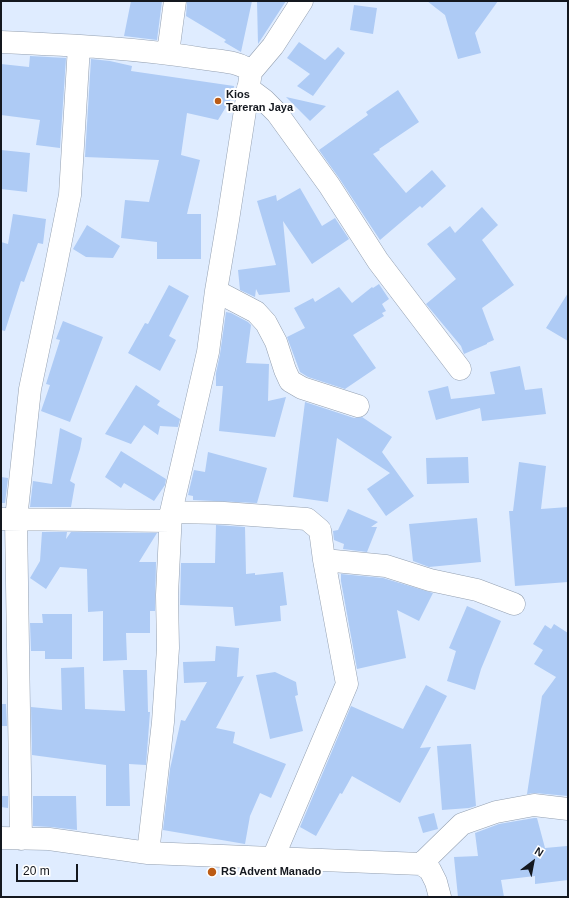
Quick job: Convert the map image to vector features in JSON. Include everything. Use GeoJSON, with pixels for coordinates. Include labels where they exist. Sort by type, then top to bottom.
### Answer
{"type":"FeatureCollection","features":[{"type":"Feature","properties":{"kind":"street"},"geometry":{"type":"LineString","coordinates":[[168,53],[175,1]]}},
{"type":"Feature","properties":{"kind":"street"},"geometry":{"type":"LineString","coordinates":[[249,80],[302,1]]}},
{"type":"Feature","properties":{"kind":"street"},"geometry":{"type":"LineString","coordinates":[[1,42],[168,53],[228,63],[246,68],[249,80],[208,352],[171,516],[168,595],[168,648],[163,722],[148,854]]}},
{"type":"Feature","properties":{"kind":"street"},"geometry":{"type":"LineString","coordinates":[[79,46],[70,195],[30,389],[8,519],[11,838],[49,839],[148,854],[421,864],[430,870],[436,882],[440,897]]}},
{"type":"Feature","properties":{"kind":"street"},"geometry":{"type":"LineString","coordinates":[[249,80],[264,100],[277,113],[328,185],[378,261],[460,369]]}},
{"type":"Feature","properties":{"kind":"street"},"geometry":{"type":"LineString","coordinates":[[216,291],[256,312],[266,323],[276,342],[284,370],[290,381],[302,388],[358,406]]}},
{"type":"Feature","properties":{"kind":"street"},"geometry":{"type":"LineString","coordinates":[[8,519],[171,516],[224,513],[307,519],[320,530],[346,684],[274,858]]}},
{"type":"Feature","properties":{"kind":"street"},"geometry":{"type":"LineString","coordinates":[[324,560],[386,566],[430,580],[477,590],[514,604]]}},
{"type":"Feature","properties":{"kind":"street"},"geometry":{"type":"LineString","coordinates":[[421,864],[462,824],[496,812],[534,804],[568,809]]}},
{"type":"Feature","properties":{"kind":"building"},"geometry":{"type":"Polygon","coordinates":[[[131,1],[162,1],[157,40],[124,36],[131,1]]]}},
{"type":"Feature","properties":{"kind":"building"},"geometry":{"type":"Polygon","coordinates":[[[187,1],[252,1],[241,52],[224,42],[226,40],[186,16],[187,1]]]}},
{"type":"Feature","properties":{"kind":"building"},"geometry":{"type":"Polygon","coordinates":[[[257,1],[286,1],[258,44],[257,1]]]}},
{"type":"Feature","properties":{"kind":"building"},"geometry":{"type":"Polygon","coordinates":[[[427,1],[498,1],[475,33],[481,53],[458,59],[445,15],[427,1]]]}},
{"type":"Feature","properties":{"kind":"building"},"geometry":{"type":"Polygon","coordinates":[[[354,5],[377,8],[373,34],[350,30],[354,5]]]}},
{"type":"Feature","properties":{"kind":"building"},"geometry":{"type":"Polygon","coordinates":[[[299,42],[325,60],[338,47],[345,53],[313,96],[297,86],[310,74],[287,58],[299,42]]]}},
{"type":"Feature","properties":{"kind":"building"},"geometry":{"type":"Polygon","coordinates":[[[30,56],[66,58],[60,148],[36,145],[40,120],[1,115],[1,64],[29,67],[30,56]]]}},
{"type":"Feature","properties":{"kind":"building"},"geometry":{"type":"Polygon","coordinates":[[[91,59],[110,61],[132,66],[131,71],[234,86],[232,97],[218,120],[187,113],[181,155],[200,160],[187,214],[201,214],[201,259],[157,259],[157,242],[121,238],[125,200],[149,202],[159,160],[85,157],[91,59]]]}},
{"type":"Feature","properties":{"kind":"building"},"geometry":{"type":"Polygon","coordinates":[[[398,90],[419,122],[373,154],[406,193],[432,170],[446,186],[422,208],[420,206],[380,240],[319,150],[368,115],[366,112],[398,90]]]}},
{"type":"Feature","properties":{"kind":"building"},"geometry":{"type":"Polygon","coordinates":[[[286,97],[326,106],[310,121],[286,97]]]}},
{"type":"Feature","properties":{"kind":"building"},"geometry":{"type":"Polygon","coordinates":[[[1,150],[30,153],[27,192],[1,189],[1,150]]]}},
{"type":"Feature","properties":{"kind":"building"},"geometry":{"type":"Polygon","coordinates":[[[300,188],[322,226],[335,218],[349,239],[312,264],[283,221],[290,292],[259,295],[256,289],[255,297],[240,290],[238,270],[276,265],[257,201],[276,195],[277,201],[300,188]]]}},
{"type":"Feature","properties":{"kind":"building"},"geometry":{"type":"Polygon","coordinates":[[[482,207],[498,225],[482,240],[514,285],[482,308],[494,340],[464,354],[461,346],[426,304],[456,279],[427,244],[450,226],[455,233],[482,207]]]}},
{"type":"Feature","properties":{"kind":"building"},"geometry":{"type":"Polygon","coordinates":[[[13,214],[46,219],[43,244],[38,243],[24,282],[21,281],[5,331],[1,330],[1,242],[8,244],[13,214]]]}},
{"type":"Feature","properties":{"kind":"building"},"geometry":{"type":"Polygon","coordinates":[[[87,225],[120,246],[113,258],[86,257],[73,249],[87,225]]]}},
{"type":"Feature","properties":{"kind":"building"},"geometry":{"type":"Polygon","coordinates":[[[379,284],[389,299],[382,304],[386,311],[382,313],[384,316],[353,335],[376,368],[345,389],[308,377],[300,372],[287,337],[305,328],[294,308],[313,298],[315,302],[339,287],[352,303],[372,287],[373,288],[379,284]]]}},
{"type":"Feature","properties":{"kind":"building"},"geometry":{"type":"Polygon","coordinates":[[[169,285],[189,296],[169,336],[176,340],[160,371],[128,353],[145,323],[148,324],[169,285]]]}},
{"type":"Feature","properties":{"kind":"building"},"geometry":{"type":"Polygon","coordinates":[[[568,293],[568,341],[546,328],[568,293]]]}},
{"type":"Feature","properties":{"kind":"building"},"geometry":{"type":"Polygon","coordinates":[[[226,312],[231,313],[251,325],[246,363],[269,364],[268,401],[286,397],[275,437],[219,431],[223,386],[216,386],[216,373],[226,312]]]}},
{"type":"Feature","properties":{"kind":"building"},"geometry":{"type":"Polygon","coordinates":[[[63,321],[103,337],[70,422],[41,411],[50,385],[46,384],[60,340],[56,339],[63,321]]]}},
{"type":"Feature","properties":{"kind":"building"},"geometry":{"type":"Polygon","coordinates":[[[520,366],[525,390],[542,388],[546,414],[482,421],[480,408],[436,420],[428,391],[448,386],[451,399],[495,394],[490,372],[520,366]]]}},
{"type":"Feature","properties":{"kind":"building"},"geometry":{"type":"Polygon","coordinates":[[[136,385],[160,401],[157,405],[180,419],[178,427],[160,426],[158,435],[144,425],[131,444],[105,434],[136,385]]]}},
{"type":"Feature","properties":{"kind":"building"},"geometry":{"type":"Polygon","coordinates":[[[305,402],[354,418],[362,417],[392,437],[382,452],[414,496],[386,516],[367,489],[390,473],[337,438],[328,502],[293,497],[305,402]]]}},
{"type":"Feature","properties":{"kind":"building"},"geometry":{"type":"Polygon","coordinates":[[[60,428],[82,438],[70,481],[75,484],[71,507],[30,507],[33,481],[52,484],[60,428]]]}},
{"type":"Feature","properties":{"kind":"building"},"geometry":{"type":"Polygon","coordinates":[[[121,451],[166,479],[165,485],[154,501],[124,483],[121,488],[105,477],[121,451]]]}},
{"type":"Feature","properties":{"kind":"building"},"geometry":{"type":"Polygon","coordinates":[[[208,452],[267,468],[257,503],[193,500],[193,496],[188,495],[194,470],[205,472],[208,452]]]}},
{"type":"Feature","properties":{"kind":"building"},"geometry":{"type":"Polygon","coordinates":[[[468,457],[469,483],[427,484],[426,458],[468,457]]]}},
{"type":"Feature","properties":{"kind":"building"},"geometry":{"type":"Polygon","coordinates":[[[519,462],[546,466],[541,509],[568,507],[568,582],[515,586],[509,511],[513,511],[519,462]]]}},
{"type":"Feature","properties":{"kind":"building"},"geometry":{"type":"Polygon","coordinates":[[[1,477],[8,478],[5,503],[1,503],[1,477]]]}},
{"type":"Feature","properties":{"kind":"building"},"geometry":{"type":"Polygon","coordinates":[[[348,509],[378,522],[371,527],[377,527],[367,552],[343,549],[344,544],[334,540],[333,531],[338,530],[348,509]]]}},
{"type":"Feature","properties":{"kind":"building"},"geometry":{"type":"Polygon","coordinates":[[[477,518],[481,562],[429,567],[413,561],[409,524],[477,518]]]}},
{"type":"Feature","properties":{"kind":"building"},"geometry":{"type":"Polygon","coordinates":[[[216,525],[245,527],[246,574],[255,573],[255,575],[283,572],[287,605],[280,606],[281,621],[235,626],[233,607],[180,605],[181,563],[215,563],[216,525]]]}},
{"type":"Feature","properties":{"kind":"building"},"geometry":{"type":"Polygon","coordinates":[[[42,532],[67,532],[66,539],[71,532],[157,533],[139,562],[156,562],[155,611],[150,611],[150,633],[126,633],[127,660],[103,661],[103,611],[88,612],[87,569],[60,567],[46,589],[30,578],[40,561],[42,532]]]}},
{"type":"Feature","properties":{"kind":"building"},"geometry":{"type":"Polygon","coordinates":[[[341,574],[383,578],[433,593],[419,621],[397,610],[406,658],[357,669],[341,574]]]}},
{"type":"Feature","properties":{"kind":"building"},"geometry":{"type":"Polygon","coordinates":[[[467,606],[501,621],[481,669],[475,690],[447,681],[456,651],[449,648],[467,606]]]}},
{"type":"Feature","properties":{"kind":"building"},"geometry":{"type":"Polygon","coordinates":[[[42,614],[72,614],[72,659],[45,659],[45,651],[31,651],[30,623],[43,623],[42,614]]]}},
{"type":"Feature","properties":{"kind":"building"},"geometry":{"type":"Polygon","coordinates":[[[554,624],[568,633],[568,796],[535,793],[527,794],[542,696],[556,677],[534,664],[543,650],[533,644],[545,625],[551,629],[554,624]]]}},
{"type":"Feature","properties":{"kind":"building"},"geometry":{"type":"Polygon","coordinates":[[[216,646],[239,648],[237,677],[244,676],[216,728],[235,732],[233,743],[286,764],[271,798],[260,793],[250,816],[245,844],[163,830],[170,769],[181,720],[185,721],[207,682],[184,683],[183,662],[215,661],[216,646]]]}},
{"type":"Feature","properties":{"kind":"building"},"geometry":{"type":"Polygon","coordinates":[[[84,667],[85,709],[125,711],[123,670],[147,670],[148,712],[150,712],[146,765],[129,764],[130,806],[106,806],[106,765],[32,755],[31,707],[62,710],[61,668],[84,667]]]}},
{"type":"Feature","properties":{"kind":"building"},"geometry":{"type":"Polygon","coordinates":[[[275,672],[296,682],[298,695],[295,696],[303,731],[270,739],[256,675],[275,672]]]}},
{"type":"Feature","properties":{"kind":"building"},"geometry":{"type":"Polygon","coordinates":[[[426,685],[447,696],[420,748],[431,747],[400,803],[352,776],[342,794],[340,793],[316,836],[300,827],[351,706],[403,729],[426,685]]]}},
{"type":"Feature","properties":{"kind":"building"},"geometry":{"type":"Polygon","coordinates":[[[1,704],[6,704],[7,726],[1,726],[1,704]]]}},
{"type":"Feature","properties":{"kind":"building"},"geometry":{"type":"Polygon","coordinates":[[[471,744],[476,806],[442,810],[437,746],[471,744]]]}},
{"type":"Feature","properties":{"kind":"building"},"geometry":{"type":"Polygon","coordinates":[[[1,796],[8,796],[8,808],[1,807],[1,796]]]}},
{"type":"Feature","properties":{"kind":"building"},"geometry":{"type":"Polygon","coordinates":[[[33,796],[76,796],[77,830],[33,826],[33,796]]]}},
{"type":"Feature","properties":{"kind":"building"},"geometry":{"type":"Polygon","coordinates":[[[434,813],[438,829],[423,833],[418,817],[434,813]]]}},
{"type":"Feature","properties":{"kind":"building"},"geometry":{"type":"Polygon","coordinates":[[[537,818],[545,848],[567,846],[568,880],[535,884],[535,876],[501,880],[504,897],[458,897],[454,857],[478,856],[475,833],[499,824],[537,818]]]}},
{"type":"Feature","properties":{"kind":"place","name":"Kios Tareran Jaya"},"geometry":{"type":"Point","coordinates":[218,101]}},
{"type":"Feature","properties":{"kind":"place","name":"RS Advent Manado"},"geometry":{"type":"Point","coordinates":[212,872]}}]}
